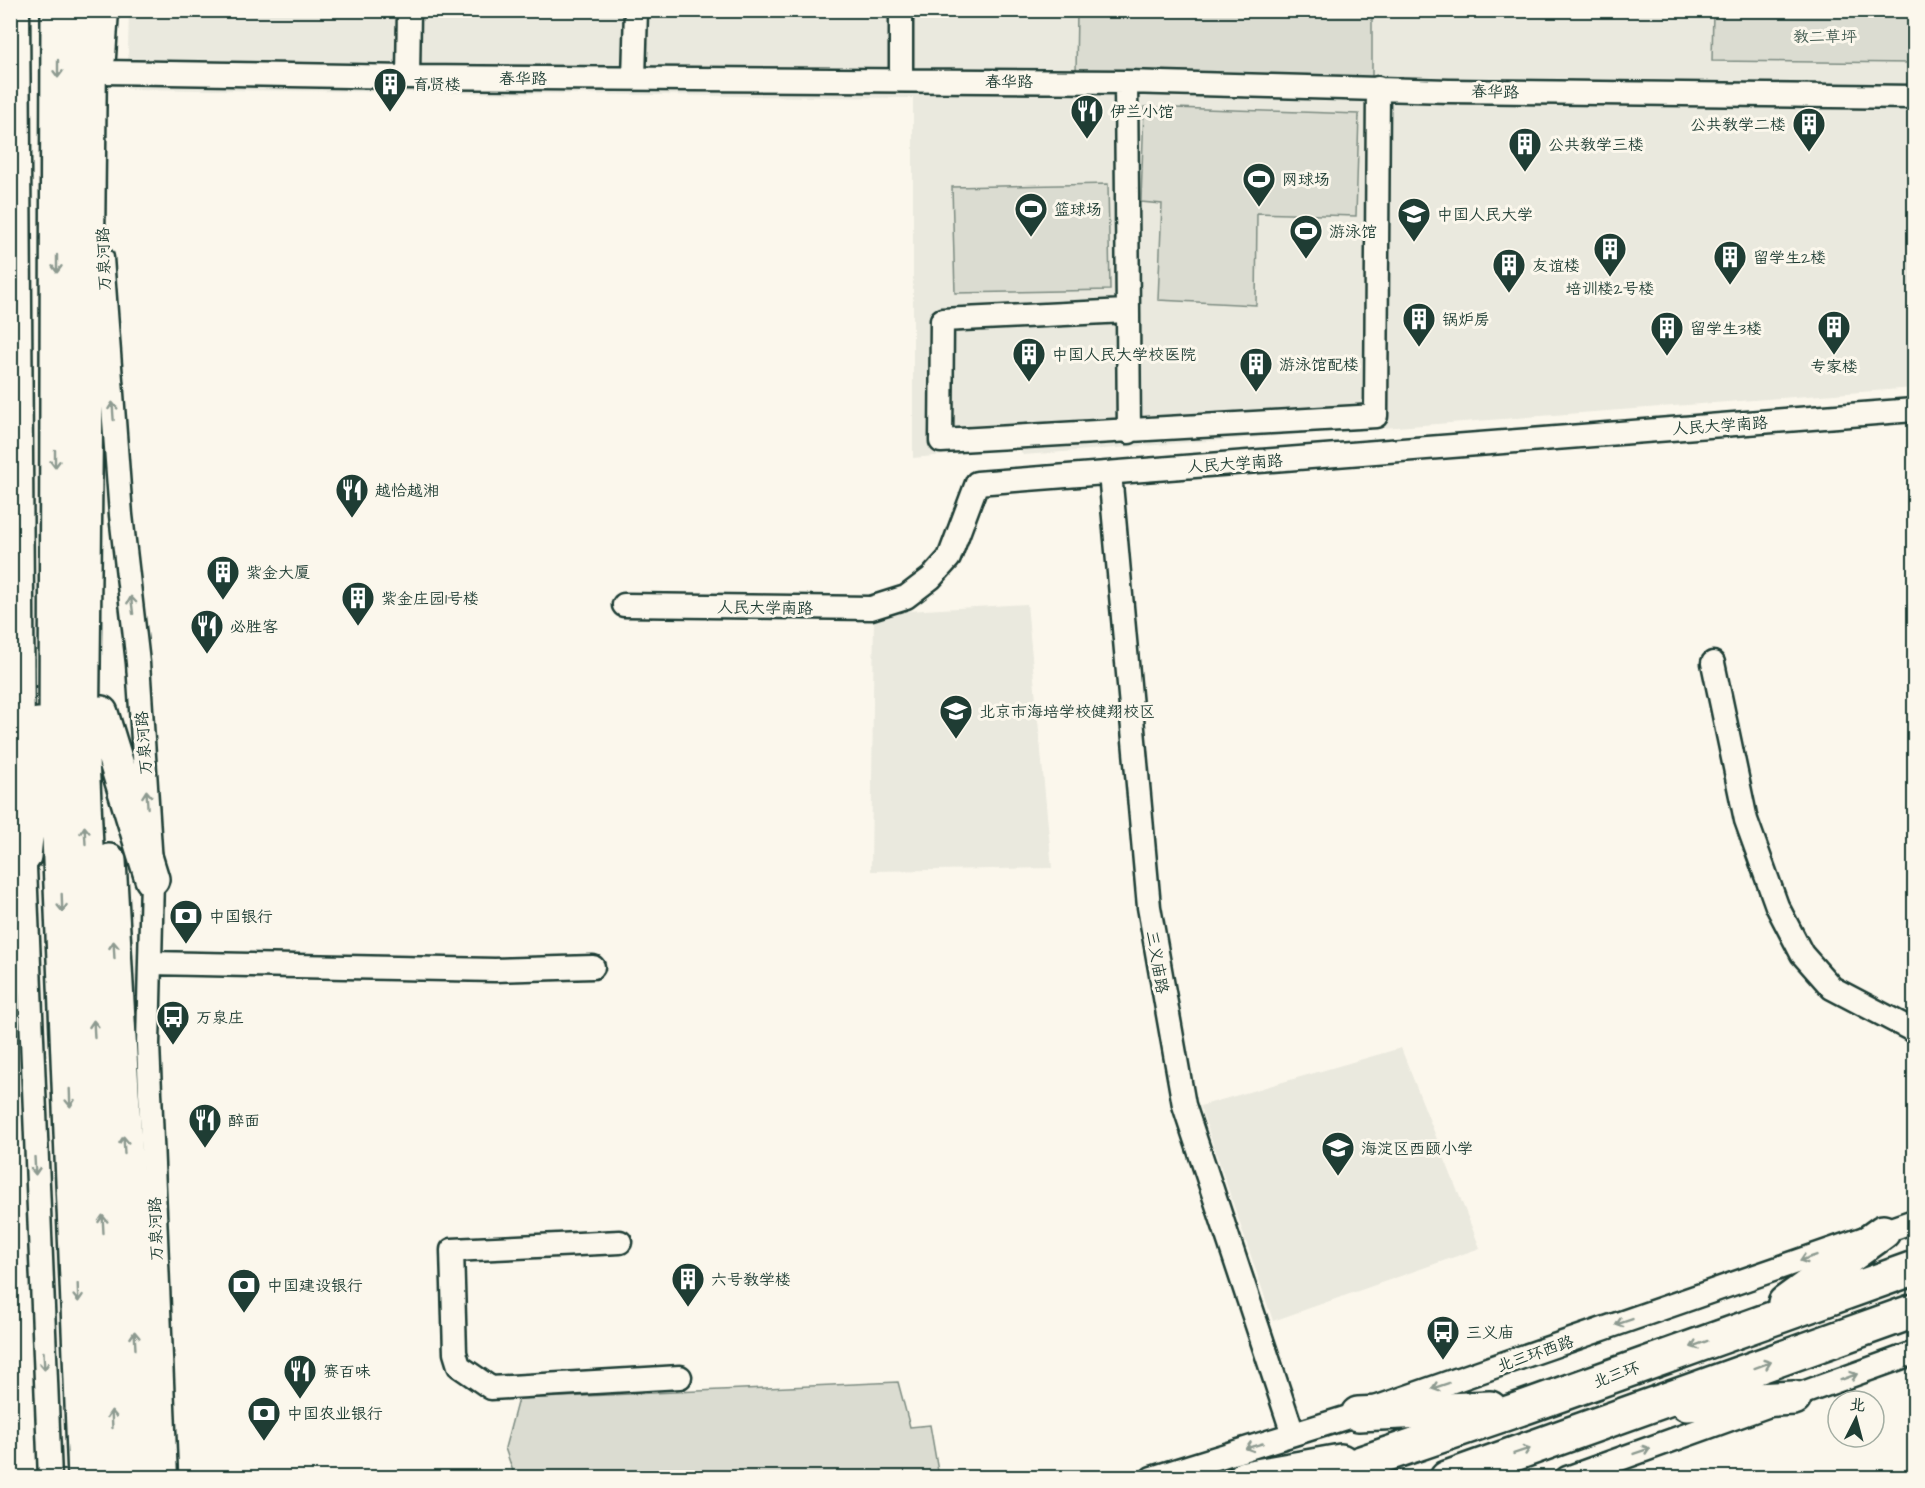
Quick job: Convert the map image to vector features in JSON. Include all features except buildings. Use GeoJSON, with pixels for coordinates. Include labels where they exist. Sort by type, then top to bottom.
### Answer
{"type":"FeatureCollection","features":[{"type":"Feature","properties":{"kind":"highway"},"geometry":{"type":"LineString","coordinates":[[58,10],[56,762],[85,1478]]}},
{"type":"Feature","properties":{"kind":"highway","name":"万泉河路"},"geometry":{"type":"LineString","coordinates":[[90,10],[86,557],[82,759],[141,1473]]}},
{"type":"Feature","properties":{"kind":"highway"},"geometry":{"type":"LineString","coordinates":[[86,557],[101,713],[141,1473]]}},
{"type":"Feature","properties":{"kind":"highway"},"geometry":{"type":"LineString","coordinates":[[24,856],[55,572]]}},
{"type":"Feature","properties":{"kind":"highway"},"geometry":{"type":"LineString","coordinates":[[101,713],[152,879]]}},
{"type":"Feature","properties":{"kind":"highway"},"geometry":{"type":"LineString","coordinates":[[1754,1324],[1884,1232]]}},
{"type":"Feature","properties":{"kind":"highway","name":"北三环"},"geometry":{"type":"LineString","coordinates":[[1317,1478],[1528,1406],[1914,1268]]}},
{"type":"Feature","properties":{"kind":"highway"},"geometry":{"type":"LineString","coordinates":[[1448,1478],[1914,1311]]}},
{"type":"Feature","properties":{"kind":"highway"},"geometry":{"type":"LineString","coordinates":[[1649,1406],[1794,1398]]}},
{"type":"Feature","properties":{"kind":"highway"},"geometry":{"type":"LineString","coordinates":[[1358,1414],[1528,1406]]}},
{"type":"Feature","properties":{"kind":"highway"},"geometry":{"type":"LineString","coordinates":[[1248,1477],[1396,1451]]}},
{"type":"Feature","properties":{"kind":"street"},"geometry":{"type":"LineString","coordinates":[[18,10],[24,856],[21,1077],[50,1478]]}},
{"type":"Feature","properties":{"kind":"street","name":"万泉河路"},"geometry":{"type":"LineString","coordinates":[[107,10],[103,72],[102,264],[121,515],[138,663],[152,879],[141,1473]]}},
{"type":"Feature","properties":{"kind":"street"},"geometry":{"type":"LineString","coordinates":[[408,77],[409,10]]}},
{"type":"Feature","properties":{"kind":"street"},"geometry":{"type":"LineString","coordinates":[[634,78],[636,10]]}},
{"type":"Feature","properties":{"kind":"street"},"geometry":{"type":"LineString","coordinates":[[901,10],[901,80]]}},
{"type":"Feature","properties":{"kind":"street","name":"春华路"},"geometry":{"type":"LineString","coordinates":[[103,72],[408,77],[1125,82],[1914,98]]}},
{"type":"Feature","properties":{"kind":"street"},"geometry":{"type":"LineString","coordinates":[[1125,82],[1129,432]]}},
{"type":"Feature","properties":{"kind":"street"},"geometry":{"type":"LineString","coordinates":[[1126,311],[942,320],[940,441],[1129,432],[1376,416],[1378,88]]}},
{"type":"Feature","properties":{"kind":"street","name":"人民大学南路"},"geometry":{"type":"LineString","coordinates":[[624,605],[871,608],[906,597],[931,578],[949,558],[977,483],[1914,410]]}},
{"type":"Feature","properties":{"kind":"street","name":"三义庙路"},"geometry":{"type":"LineString","coordinates":[[1110,473],[1149,907],[1184,1105],[1293,1434]]}},
{"type":"Feature","properties":{"kind":"street"},"geometry":{"type":"LineString","coordinates":[[1713,663],[1746,820],[1777,906],[1802,954],[1832,988],[1914,1031]]}},
{"type":"Feature","properties":{"kind":"street"},"geometry":{"type":"LineString","coordinates":[[150,963],[495,970],[593,968]]}},
{"type":"Feature","properties":{"kind":"street","name":"北三环西路"},"geometry":{"type":"LineString","coordinates":[[1152,1478],[1358,1414],[1914,1221]]}},
{"type":"Feature","properties":{"kind":"street"},"geometry":{"type":"LineString","coordinates":[[621,1242],[452,1250],[455,1353],[459,1366],[491,1389],[680,1377]]}},
{"type":"Feature","properties":{"kind":"street"},"geometry":{"type":"LineString","coordinates":[[1567,1478],[1914,1353]]}},
{"type":"Feature","properties":{"kind":"shaded area","name":"中国人民大学"},"geometry":{"type":"Polygon","coordinates":[[[129,10],[1914,11],[1914,388],[1023,455],[1019,448],[913,458],[913,98],[127,89],[129,10]]]}},
{"type":"Feature","properties":{"kind":"shaded area","name":"北京市海培学校健翔校区"},"geometry":{"type":"Polygon","coordinates":[[[1027,604],[1052,868],[871,871],[874,613],[1027,604]]]}},
{"type":"Feature","properties":{"kind":"shaded area","name":"海淀区西颐小学"},"geometry":{"type":"Polygon","coordinates":[[[1401,1048],[1480,1248],[1273,1321],[1200,1106],[1401,1048]]]}},
{"type":"Feature","properties":{"kind":"green space"},"geometry":{"type":"Polygon","coordinates":[[[1077,11],[1372,11],[1372,77],[1076,74],[1077,11]]]}},
{"type":"Feature","properties":{"kind":"green space","name":"教二草坪"},"geometry":{"type":"Polygon","coordinates":[[[1713,11],[1914,11],[1914,63],[1712,61],[1713,11]]]}},
{"type":"Feature","properties":{"kind":"green space","name":"网球场"},"geometry":{"type":"Polygon","coordinates":[[[1144,107],[1359,114],[1356,216],[1257,213],[1256,305],[1158,300],[1162,204],[1141,202],[1144,107]]]}},
{"type":"Feature","properties":{"kind":"green space","name":"篮球场"},"geometry":{"type":"Polygon","coordinates":[[[1108,184],[1110,290],[955,293],[952,187],[1108,184]]]}},
{"type":"Feature","properties":{"kind":"green space"},"geometry":{"type":"Polygon","coordinates":[[[898,1382],[910,1427],[930,1425],[939,1477],[515,1477],[505,1448],[518,1399],[898,1382]]]}},
{"type":"Feature","properties":{"kind":"place","name":"育贤楼"},"geometry":{"type":"Point","coordinates":[390,113]}},
{"type":"Feature","properties":{"kind":"place","name":"伊兰小馆"},"geometry":{"type":"Point","coordinates":[1087,140]}},
{"type":"Feature","properties":{"kind":"place","name":"公共教学二楼"},"geometry":{"type":"Point","coordinates":[1809,153]}},
{"type":"Feature","properties":{"kind":"place","name":"公共教学三楼"},"geometry":{"type":"Point","coordinates":[1525,173]}},
{"type":"Feature","properties":{"kind":"place","name":"网球场"},"geometry":{"type":"Point","coordinates":[1259,208]}},
{"type":"Feature","properties":{"kind":"place","name":"篮球场"},"geometry":{"type":"Point","coordinates":[1031,238]}},
{"type":"Feature","properties":{"kind":"place","name":"中国人民大学"},"geometry":{"type":"Point","coordinates":[1414,243]}},
{"type":"Feature","properties":{"kind":"place","name":"游泳馆"},"geometry":{"type":"Point","coordinates":[1306,260]}},
{"type":"Feature","properties":{"kind":"place","name":"培训楼2号楼"},"geometry":{"type":"Point","coordinates":[1610,278]}},
{"type":"Feature","properties":{"kind":"place","name":"留学生2楼"},"geometry":{"type":"Point","coordinates":[1730,286]}},
{"type":"Feature","properties":{"kind":"place","name":"友谊楼"},"geometry":{"type":"Point","coordinates":[1509,294]}},
{"type":"Feature","properties":{"kind":"place","name":"锅炉房"},"geometry":{"type":"Point","coordinates":[1419,348]}},
{"type":"Feature","properties":{"kind":"place","name":"专家楼"},"geometry":{"type":"Point","coordinates":[1834,356]}},
{"type":"Feature","properties":{"kind":"place","name":"留学生3楼"},"geometry":{"type":"Point","coordinates":[1667,357]}},
{"type":"Feature","properties":{"kind":"place","name":"中国人民大学校医院"},"geometry":{"type":"Point","coordinates":[1029,383]}},
{"type":"Feature","properties":{"kind":"place","name":"游泳馆配楼"},"geometry":{"type":"Point","coordinates":[1256,393]}},
{"type":"Feature","properties":{"kind":"place","name":"越恰越湘"},"geometry":{"type":"Point","coordinates":[352,519]}},
{"type":"Feature","properties":{"kind":"place","name":"紫金大厦"},"geometry":{"type":"Point","coordinates":[223,601]}},
{"type":"Feature","properties":{"kind":"place","name":"紫金庄园1号楼"},"geometry":{"type":"Point","coordinates":[358,627]}},
{"type":"Feature","properties":{"kind":"place","name":"必胜客"},"geometry":{"type":"Point","coordinates":[207,655]}},
{"type":"Feature","properties":{"kind":"place","name":"北京市海培学校健翔校区"},"geometry":{"type":"Point","coordinates":[956,740]}},
{"type":"Feature","properties":{"kind":"place","name":"中国银行"},"geometry":{"type":"Point","coordinates":[186,945]}},
{"type":"Feature","properties":{"kind":"place","name":"万泉庄"},"geometry":{"type":"Point","coordinates":[173,1046]}},
{"type":"Feature","properties":{"kind":"place","name":"醉面"},"geometry":{"type":"Point","coordinates":[205,1149]}},
{"type":"Feature","properties":{"kind":"place","name":"海淀区西颐小学"},"geometry":{"type":"Point","coordinates":[1338,1177]}},
{"type":"Feature","properties":{"kind":"place","name":"六号教学楼"},"geometry":{"type":"Point","coordinates":[688,1308]}},
{"type":"Feature","properties":{"kind":"place","name":"中国建设银行"},"geometry":{"type":"Point","coordinates":[244,1314]}},
{"type":"Feature","properties":{"kind":"place","name":"三义庙"},"geometry":{"type":"Point","coordinates":[1443,1361]}},
{"type":"Feature","properties":{"kind":"place","name":"赛百味"},"geometry":{"type":"Point","coordinates":[300,1400]}},
{"type":"Feature","properties":{"kind":"place","name":"中国农业银行"},"geometry":{"type":"Point","coordinates":[264,1442]}}]}
